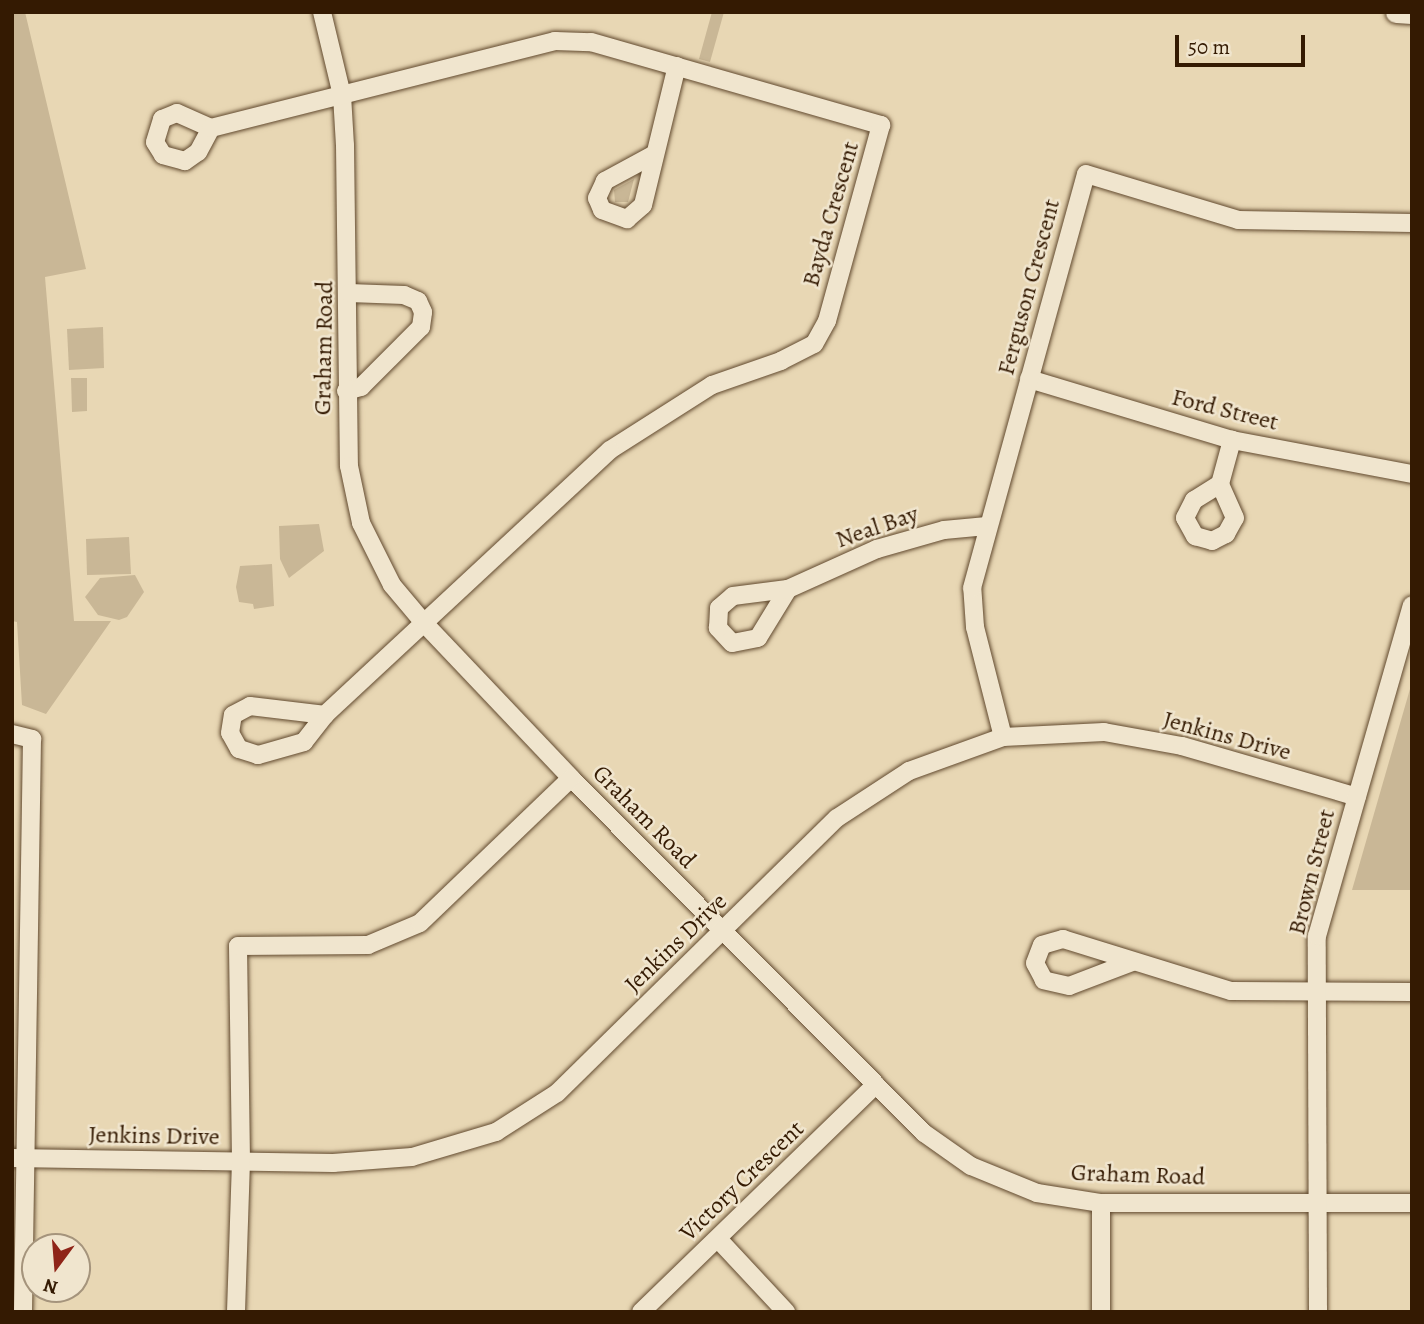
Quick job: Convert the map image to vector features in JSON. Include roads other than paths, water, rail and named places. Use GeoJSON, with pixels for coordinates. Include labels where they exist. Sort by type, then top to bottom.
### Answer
{"type":"FeatureCollection","features":[{"type":"Feature","properties":{"kind":"street","name":"Graham Road"},"geometry":{"type":"LineString","coordinates":[[322,12],[342,95],[349,293],[346,391],[349,466],[361,523],[393,585],[424,622],[571,778],[924,1133],[971,1166],[1037,1194],[1101,1203],[1412,1203]]}},
{"type":"Feature","properties":{"kind":"street"},"geometry":{"type":"LineString","coordinates":[[1396,12],[1412,13]]}},
{"type":"Feature","properties":{"kind":"street","name":"Bayda Crescent"},"geometry":{"type":"LineString","coordinates":[[211,128],[555,41],[591,42],[881,125],[827,321],[814,344],[781,361],[712,385],[610,450],[424,622]]}},
{"type":"Feature","properties":{"kind":"street"},"geometry":{"type":"LineString","coordinates":[[653,155],[677,66]]}},
{"type":"Feature","properties":{"kind":"street","name":"Ferguson Crescent"},"geometry":{"type":"LineString","coordinates":[[1003,737],[975,627],[972,588],[1086,174],[1238,220],[1412,223]]}},
{"type":"Feature","properties":{"kind":"street"},"geometry":{"type":"LineString","coordinates":[[346,391],[361,387],[421,327],[423,312],[418,302],[404,295],[349,293]]}},
{"type":"Feature","properties":{"kind":"street","name":"Ford Street"},"geometry":{"type":"LineString","coordinates":[[1029,379],[1232,440],[1412,474]]}},
{"type":"Feature","properties":{"kind":"street"},"geometry":{"type":"LineString","coordinates":[[1220,484],[1232,440]]}},
{"type":"Feature","properties":{"kind":"street","name":"Neal Bay"},"geometry":{"type":"LineString","coordinates":[[788,589],[877,548],[943,530],[987,526]]}},
{"type":"Feature","properties":{"kind":"street","name":"Brown Street"},"geometry":{"type":"LineString","coordinates":[[1318,1312],[1317,936],[1412,605]]}},
{"type":"Feature","properties":{"kind":"street"},"geometry":{"type":"LineString","coordinates":[[325,715],[250,706],[233,715],[230,733],[239,749],[258,755],[304,742],[325,715],[424,622]]}},
{"type":"Feature","properties":{"kind":"street","name":"Jenkins Drive"},"geometry":{"type":"LineString","coordinates":[[19,1158],[332,1163],[412,1157],[496,1132],[557,1093],[837,818],[909,771],[1003,737],[1104,732],[1182,746],[1357,797]]}},
{"type":"Feature","properties":{"kind":"street"},"geometry":{"type":"LineString","coordinates":[[12,734],[32,739],[20,950],[19,1158],[23,1312]]}},
{"type":"Feature","properties":{"kind":"street"},"geometry":{"type":"LineString","coordinates":[[236,1312],[241,1161],[238,946],[368,945],[420,923],[571,778]]}},
{"type":"Feature","properties":{"kind":"street"},"geometry":{"type":"LineString","coordinates":[[1132,962],[1069,986],[1044,980],[1035,963],[1042,945],[1063,939],[1231,991],[1412,992]]}},
{"type":"Feature","properties":{"kind":"street","name":"Victory Crescent"},"geometry":{"type":"LineString","coordinates":[[641,1312],[876,1084]]}},
{"type":"Feature","properties":{"kind":"street"},"geometry":{"type":"LineString","coordinates":[[1101,1203],[1101,1312]]}},
{"type":"Feature","properties":{"kind":"street"},"geometry":{"type":"LineString","coordinates":[[718,1239],[786,1312]]}}]}
